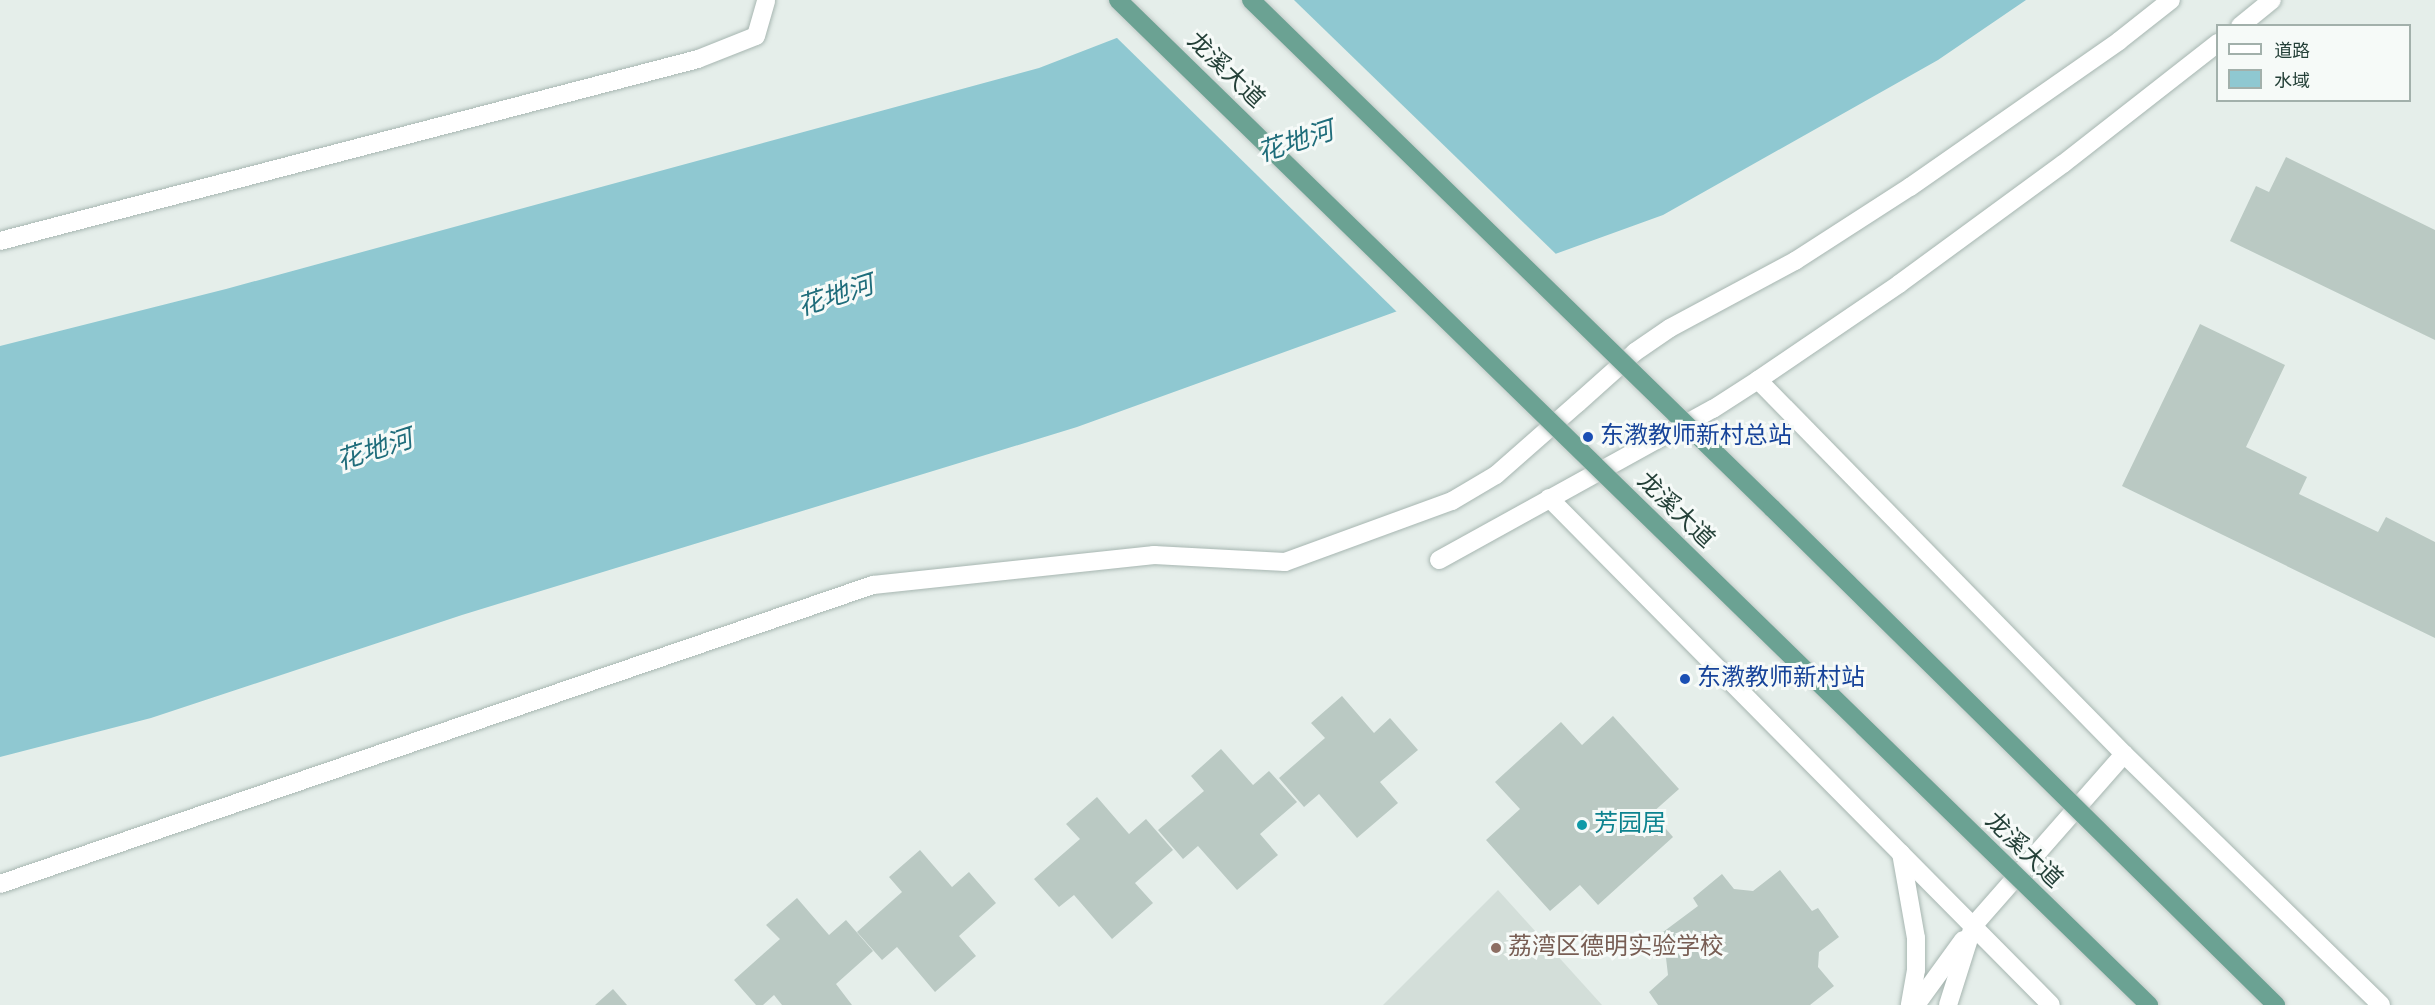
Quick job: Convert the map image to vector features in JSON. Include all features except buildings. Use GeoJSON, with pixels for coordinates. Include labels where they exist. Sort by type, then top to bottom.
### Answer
{"type":"FeatureCollection","features":[{"type":"Feature","properties":{"kind":"main road","name":"龙溪大道"},"geometry":{"type":"LineString","coordinates":[[1118,0],[1962,826],[2149,1005]]}},
{"type":"Feature","properties":{"kind":"main road"},"geometry":{"type":"LineString","coordinates":[[1251,0],[1772,508],[2276,1005]]}},
{"type":"Feature","properties":{"kind":"street"},"geometry":{"type":"LineString","coordinates":[[0,241],[698,59],[756,36],[766,0]]}},
{"type":"Feature","properties":{"kind":"street"},"geometry":{"type":"LineString","coordinates":[[0,884],[873,585],[1154,555],[1285,562],[1452,501],[1496,475],[1635,352],[1670,328],[1795,261],[1910,187],[2110,47],[2171,0]]}},
{"type":"Feature","properties":{"kind":"street"},"geometry":{"type":"LineString","coordinates":[[2242,24],[2272,0]]}},
{"type":"Feature","properties":{"kind":"street"},"geometry":{"type":"LineString","coordinates":[[1439,560],[1713,409],[1758,380],[1899,285],[2063,164],[2216,44]]}},
{"type":"Feature","properties":{"kind":"street"},"geometry":{"type":"LineString","coordinates":[[1758,380],[2124,754],[2381,1005]]}},
{"type":"Feature","properties":{"kind":"street"},"geometry":{"type":"LineString","coordinates":[[1549,498],[2052,1005]]}},
{"type":"Feature","properties":{"kind":"street"},"geometry":{"type":"LineString","coordinates":[[1916,1005],[1973,926],[2124,754]]}},
{"type":"Feature","properties":{"kind":"street"},"geometry":{"type":"LineString","coordinates":[[1901,853],[1916,938],[1916,970],[1910,1005]]}},
{"type":"Feature","properties":{"kind":"street"},"geometry":{"type":"LineString","coordinates":[[1948,1005],[1973,926]]}},
{"type":"Feature","properties":{"kind":"shaded area","name":"荔湾区德明实验学校"},"geometry":{"type":"Polygon","coordinates":[[[1498,890],[1602,1005],[1383,1005],[1498,890]]]}},
{"type":"Feature","properties":{"kind":"water","name":"花地河"},"geometry":{"type":"Polygon","coordinates":[[[1215,0],[2026,0],[1938,60],[1663,215],[1077,427],[462,615],[151,718],[0,757],[0,346],[226,289],[1039,68],[1215,0]]]}},
{"type":"Feature","properties":{"kind":"pier"},"geometry":{"type":"Polygon","coordinates":[[[1207,0],[1294,0],[1558,256],[1399,314],[1115,36],[1207,0]]]}},
{"type":"Feature","properties":{"kind":"place","name":"东漖教师新村总站"},"geometry":{"type":"Point","coordinates":[1588,437]}},
{"type":"Feature","properties":{"kind":"place","name":"东漖教师新村站"},"geometry":{"type":"Point","coordinates":[1685,679]}},
{"type":"Feature","properties":{"kind":"place","name":"芳园居"},"geometry":{"type":"Point","coordinates":[1582,825]}},
{"type":"Feature","properties":{"kind":"place","name":"荔湾区德明实验学校"},"geometry":{"type":"Point","coordinates":[1496,948]}}]}
